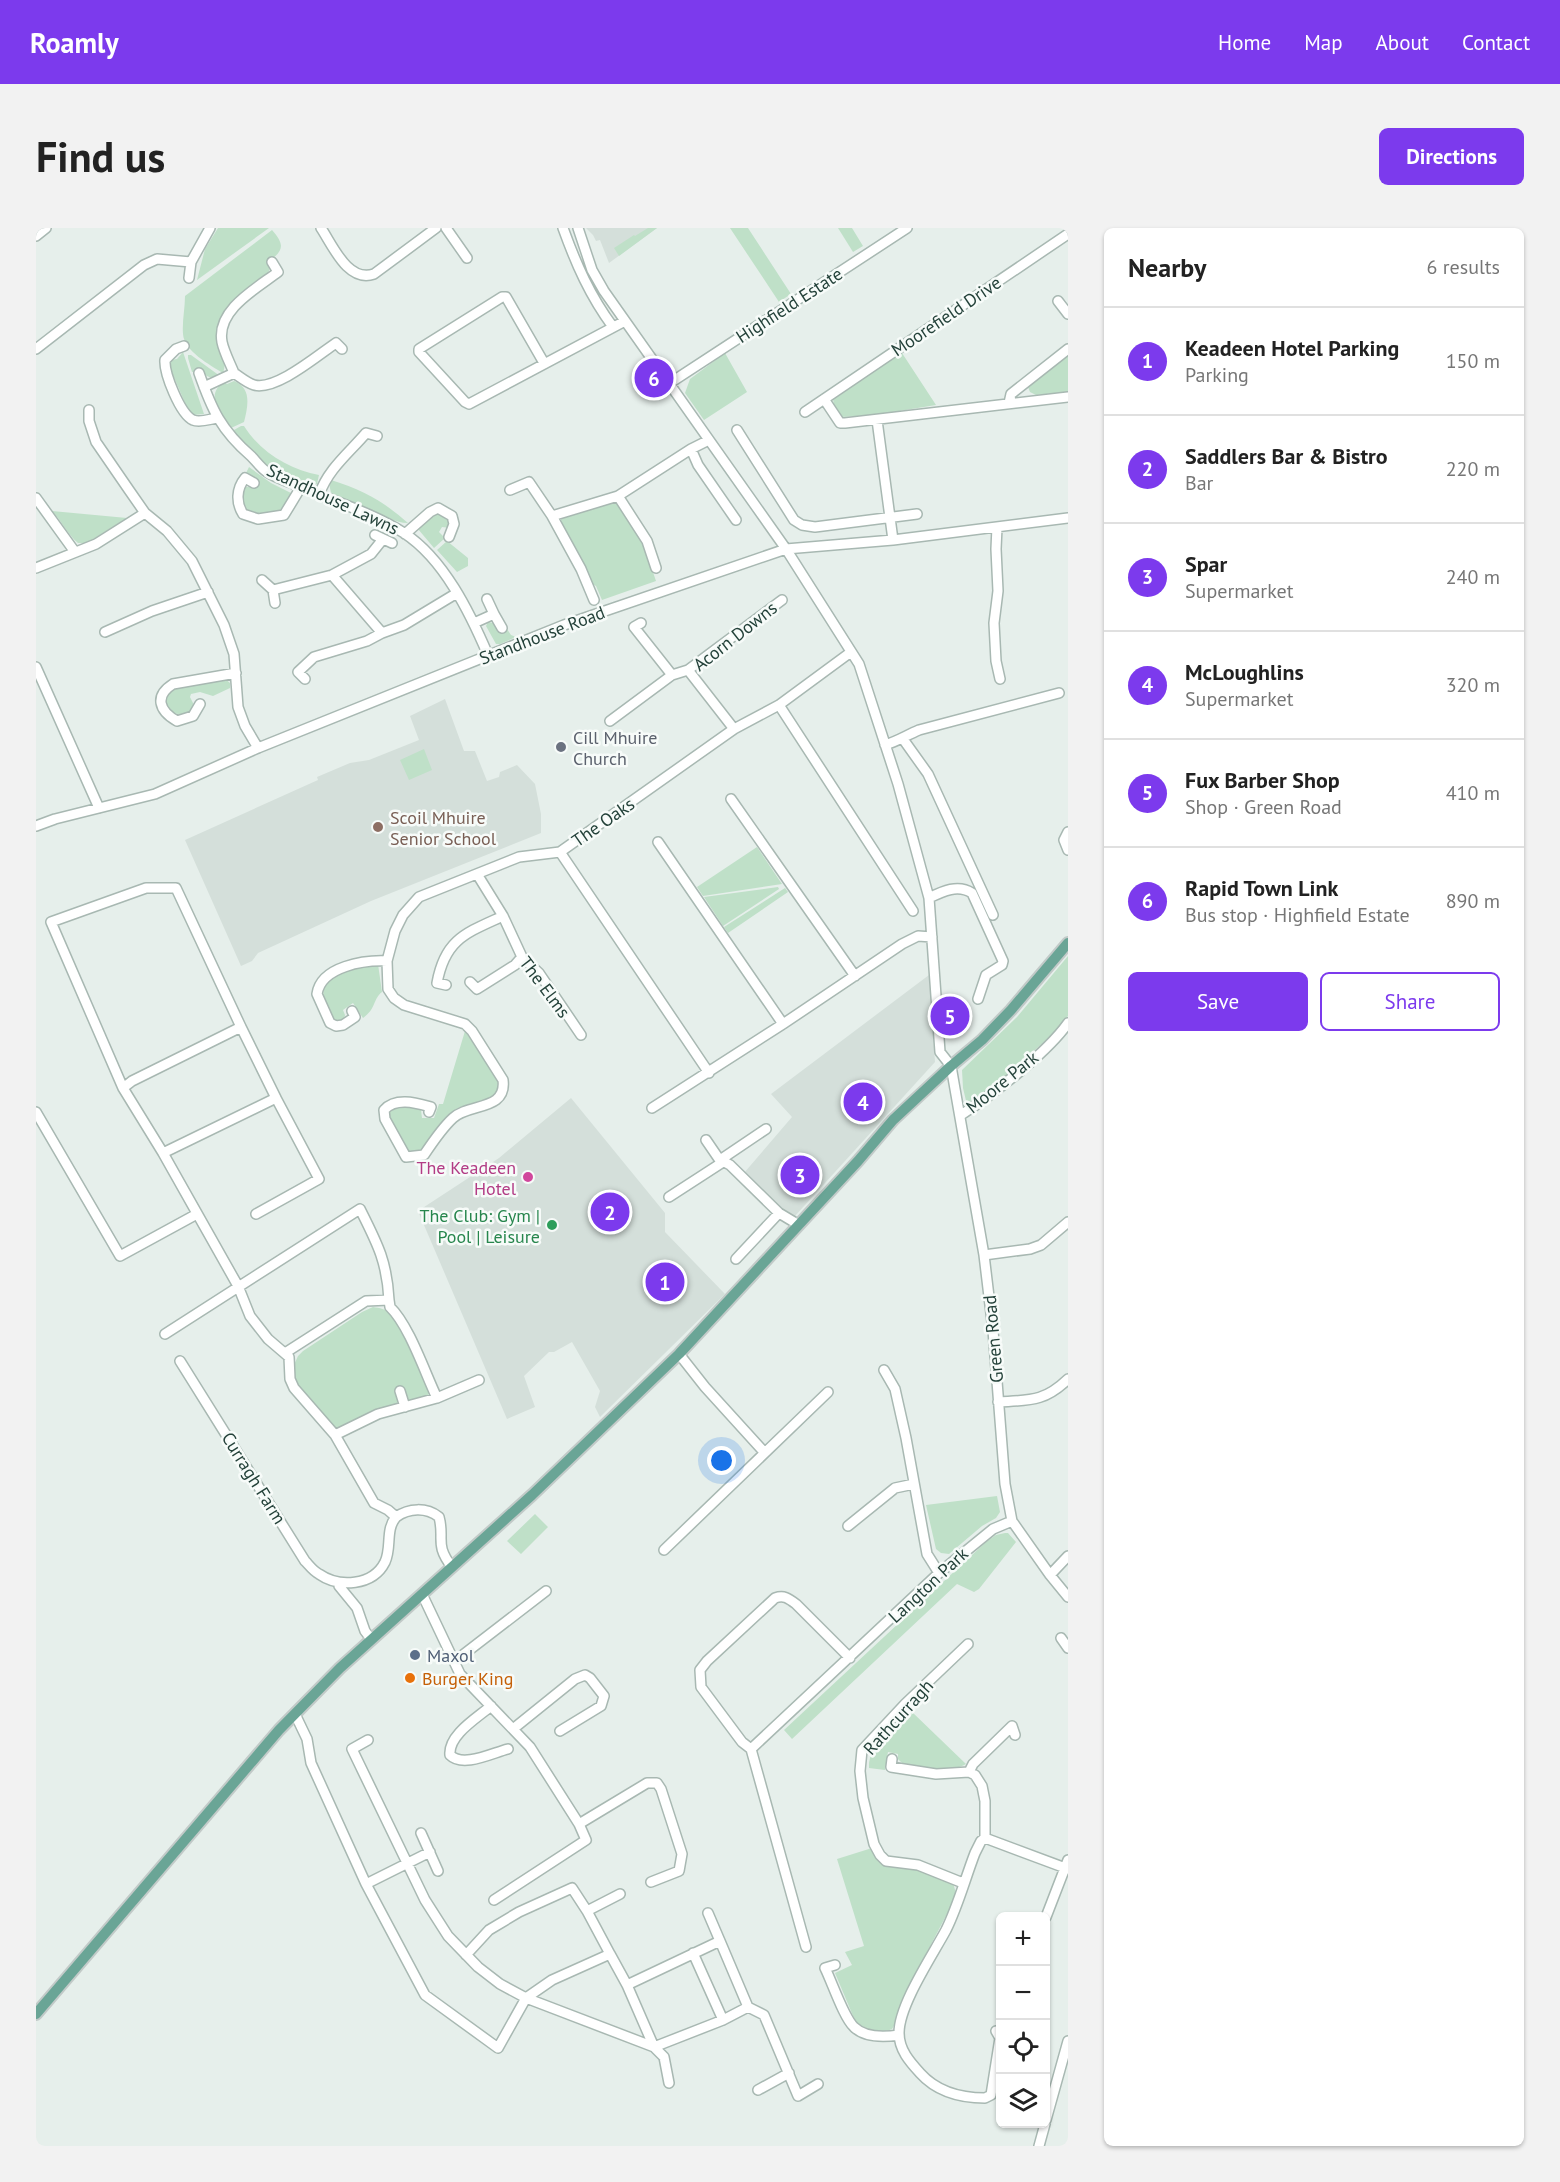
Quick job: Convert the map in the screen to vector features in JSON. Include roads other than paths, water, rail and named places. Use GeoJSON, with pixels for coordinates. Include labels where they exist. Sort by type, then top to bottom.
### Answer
{"type":"FeatureCollection","features":[{"type":"Feature","properties":{"kind":"main road"},"geometry":{"type":"LineString","coordinates":[[36,2014],[174,1851],[295,1714],[371,1639],[532,1495],[679,1354],[893,1120],[982,1040],[1068,943]]}},
{"type":"Feature","properties":{"kind":"street"},"geometry":{"type":"LineString","coordinates":[[36,236],[46,228]]}},
{"type":"Feature","properties":{"kind":"street"},"geometry":{"type":"LineString","coordinates":[[189,278],[191,262],[210,228]]}},
{"type":"Feature","properties":{"kind":"street"},"geometry":{"type":"LineString","coordinates":[[321,228],[350,270],[366,277],[374,274],[436,228]]}},
{"type":"Feature","properties":{"kind":"street"},"geometry":{"type":"LineString","coordinates":[[446,228],[467,258]]}},
{"type":"Feature","properties":{"kind":"street"},"geometry":{"type":"LineString","coordinates":[[563,228],[587,288],[614,327]]}},
{"type":"Feature","properties":{"kind":"street","name":"Green Road"},"geometry":{"type":"LineString","coordinates":[[578,228],[592,270],[604,291],[786,549],[859,664],[898,784],[929,898],[940,1052],[951,1066],[984,1255],[1005,1484],[1012,1521],[1068,1597]]}},
{"type":"Feature","properties":{"kind":"street","name":"Highfield Estate"},"geometry":{"type":"LineString","coordinates":[[670,383],[907,228]]}},
{"type":"Feature","properties":{"kind":"street","name":"Moorefield Drive"},"geometry":{"type":"LineString","coordinates":[[805,412],[1068,234]]}},
{"type":"Feature","properties":{"kind":"street"},"geometry":{"type":"LineString","coordinates":[[36,349],[144,265],[157,259],[191,262]]}},
{"type":"Feature","properties":{"kind":"street"},"geometry":{"type":"LineString","coordinates":[[272,262],[278,272],[240,302],[230,312],[221,329],[222,342],[234,373],[253,385],[265,386],[286,376],[336,343],[342,349]]}},
{"type":"Feature","properties":{"kind":"street"},"geometry":{"type":"LineString","coordinates":[[544,363],[506,297],[502,297],[419,349],[419,352],[469,404],[625,321]]}},
{"type":"Feature","properties":{"kind":"street"},"geometry":{"type":"LineString","coordinates":[[1058,301],[1068,314]]}},
{"type":"Feature","properties":{"kind":"street"},"geometry":{"type":"LineString","coordinates":[[184,346],[176,349],[165,360],[165,369],[171,385],[189,417],[197,421],[217,418]]}},
{"type":"Feature","properties":{"kind":"street"},"geometry":{"type":"LineString","coordinates":[[1009,403],[1011,394],[1068,349]]}},
{"type":"Feature","properties":{"kind":"street","name":"Standhouse Lawns"},"geometry":{"type":"LineString","coordinates":[[199,373],[217,418],[237,444],[268,472],[367,514],[405,534],[433,560],[458,593],[488,656]]}},
{"type":"Feature","properties":{"kind":"street"},"geometry":{"type":"LineString","coordinates":[[204,387],[234,373]]}},
{"type":"Feature","properties":{"kind":"street"},"geometry":{"type":"LineString","coordinates":[[824,399],[840,423],[1068,397]]}},
{"type":"Feature","properties":{"kind":"street"},"geometry":{"type":"LineString","coordinates":[[88,410],[96,442],[145,513],[166,531],[192,561],[224,625],[234,654],[238,707],[245,726],[258,748]]}},
{"type":"Feature","properties":{"kind":"street"},"geometry":{"type":"LineString","coordinates":[[878,420],[893,540]]}},
{"type":"Feature","properties":{"kind":"street"},"geometry":{"type":"LineString","coordinates":[[737,430],[798,524],[816,527],[917,514]]}},
{"type":"Feature","properties":{"kind":"street"},"geometry":{"type":"LineString","coordinates":[[319,495],[323,484],[336,465],[366,433],[377,436]]}},
{"type":"Feature","properties":{"kind":"street"},"geometry":{"type":"LineString","coordinates":[[552,516],[618,496],[709,440]]}},
{"type":"Feature","properties":{"kind":"street"},"geometry":{"type":"LineString","coordinates":[[691,449],[698,465],[736,520]]}},
{"type":"Feature","properties":{"kind":"street"},"geometry":{"type":"LineString","coordinates":[[254,483],[245,478],[239,485],[238,501],[243,514],[258,519],[284,515],[301,487]]}},
{"type":"Feature","properties":{"kind":"street"},"geometry":{"type":"LineString","coordinates":[[510,490],[529,482],[552,516],[581,569],[594,600]]}},
{"type":"Feature","properties":{"kind":"street"},"geometry":{"type":"LineString","coordinates":[[618,496],[647,541],[656,568]]}},
{"type":"Feature","properties":{"kind":"street"},"geometry":{"type":"LineString","coordinates":[[36,498],[75,552]]}},
{"type":"Feature","properties":{"kind":"street"},"geometry":{"type":"LineString","coordinates":[[405,534],[430,512],[438,508],[452,516],[454,524],[448,537]]}},
{"type":"Feature","properties":{"kind":"street"},"geometry":{"type":"LineString","coordinates":[[36,568],[96,544],[145,513]]}},
{"type":"Feature","properties":{"kind":"street","name":"Standhouse Road"},"geometry":{"type":"LineString","coordinates":[[36,826],[55,819],[155,794],[258,748],[564,625],[786,549],[893,540],[1068,518]]}},
{"type":"Feature","properties":{"kind":"street"},"geometry":{"type":"LineString","coordinates":[[997,526],[998,591],[994,623],[996,661],[1000,679]]}},
{"type":"Feature","properties":{"kind":"street"},"geometry":{"type":"LineString","coordinates":[[273,590],[332,575],[371,554],[384,539]]}},
{"type":"Feature","properties":{"kind":"street"},"geometry":{"type":"LineString","coordinates":[[332,575],[382,633]]}},
{"type":"Feature","properties":{"kind":"street"},"geometry":{"type":"LineString","coordinates":[[262,580],[273,590],[275,603]]}},
{"type":"Feature","properties":{"kind":"street"},"geometry":{"type":"LineString","coordinates":[[105,632],[152,611],[207,592]]}},
{"type":"Feature","properties":{"kind":"street"},"geometry":{"type":"LineString","coordinates":[[305,679],[298,672],[314,657],[367,641],[404,625],[458,593]]}},
{"type":"Feature","properties":{"kind":"street"},"geometry":{"type":"LineString","coordinates":[[487,599],[502,628]]}},
{"type":"Feature","properties":{"kind":"street","name":"Acorn Downs"},"geometry":{"type":"LineString","coordinates":[[734,729],[688,670],[782,600]]}},
{"type":"Feature","properties":{"kind":"street"},"geometry":{"type":"LineString","coordinates":[[474,623],[494,614]]}},
{"type":"Feature","properties":{"kind":"street"},"geometry":{"type":"LineString","coordinates":[[641,623],[634,627],[672,675]]}},
{"type":"Feature","properties":{"kind":"street","name":"The Oaks"},"geometry":{"type":"LineString","coordinates":[[709,1073],[560,852],[734,729],[778,705],[851,652]]}},
{"type":"Feature","properties":{"kind":"street"},"geometry":{"type":"LineString","coordinates":[[36,667],[99,808]]}},
{"type":"Feature","properties":{"kind":"street"},"geometry":{"type":"LineString","coordinates":[[610,721],[672,675],[688,670]]}},
{"type":"Feature","properties":{"kind":"street"},"geometry":{"type":"LineString","coordinates":[[200,704],[193,716],[177,721],[160,705],[165,689],[173,684],[236,673]]}},
{"type":"Feature","properties":{"kind":"street"},"geometry":{"type":"LineString","coordinates":[[885,745],[903,740],[908,734],[919,730],[1059,693]]}},
{"type":"Feature","properties":{"kind":"street"},"geometry":{"type":"LineString","coordinates":[[778,705],[913,911]]}},
{"type":"Feature","properties":{"kind":"street"},"geometry":{"type":"LineString","coordinates":[[903,740],[928,774],[993,915]]}},
{"type":"Feature","properties":{"kind":"street"},"geometry":{"type":"LineString","coordinates":[[731,799],[855,976]]}},
{"type":"Feature","properties":{"kind":"street"},"geometry":{"type":"LineString","coordinates":[[1068,831],[1064,840],[1068,850]]}},
{"type":"Feature","properties":{"kind":"street"},"geometry":{"type":"LineString","coordinates":[[658,842],[783,1024]]}},
{"type":"Feature","properties":{"kind":"street"},"geometry":{"type":"LineString","coordinates":[[429,1112],[431,1107],[412,1102],[398,1103],[384,1110],[385,1119],[406,1156],[424,1155],[453,1118],[463,1112],[495,1101],[502,1095],[503,1080],[472,1031],[465,1024],[404,1005],[394,998],[388,989],[387,961],[395,931],[403,915],[419,897],[519,857],[560,852]]}},
{"type":"Feature","properties":{"kind":"street","name":"The Elms"},"geometry":{"type":"LineString","coordinates":[[477,874],[503,916],[522,957],[539,973],[581,1035]]}},
{"type":"Feature","properties":{"kind":"street"},"geometry":{"type":"LineString","coordinates":[[256,1214],[319,1179],[241,1027],[176,888],[146,888],[51,922],[123,1088],[163,1153],[238,1286],[250,1316],[268,1340],[289,1357],[290,1379],[294,1388],[335,1435],[374,1503],[396,1516]]}},
{"type":"Feature","properties":{"kind":"street"},"geometry":{"type":"LineString","coordinates":[[929,898],[955,888],[965,888],[972,893],[1003,961],[1002,965],[986,975],[978,999]]}},
{"type":"Feature","properties":{"kind":"street"},"geometry":{"type":"LineString","coordinates":[[447,985],[437,983],[440,969],[453,943],[466,933],[503,916]]}},
{"type":"Feature","properties":{"kind":"street"},"geometry":{"type":"LineString","coordinates":[[652,1108],[709,1073],[902,944],[918,936],[932,937]]}},
{"type":"Feature","properties":{"kind":"street"},"geometry":{"type":"LineString","coordinates":[[470,982],[477,989],[515,965],[522,957]]}},
{"type":"Feature","properties":{"kind":"street"},"geometry":{"type":"LineString","coordinates":[[352,1011],[355,1017],[343,1025],[336,1026],[330,1023],[317,994],[322,981],[333,972],[355,963],[369,960],[387,961]]}},
{"type":"Feature","properties":{"kind":"street","name":"Moore Park"},"geometry":{"type":"LineString","coordinates":[[961,1115],[987,1098],[1043,1050],[1059,1036],[1068,1023]]}},
{"type":"Feature","properties":{"kind":"street"},"geometry":{"type":"LineString","coordinates":[[123,1088],[132,1081],[241,1027]]}},
{"type":"Feature","properties":{"kind":"street"},"geometry":{"type":"LineString","coordinates":[[163,1153],[276,1098]]}},
{"type":"Feature","properties":{"kind":"street"},"geometry":{"type":"LineString","coordinates":[[36,1112],[120,1256],[197,1214]]}},
{"type":"Feature","properties":{"kind":"street"},"geometry":{"type":"LineString","coordinates":[[669,1197],[766,1129]]}},
{"type":"Feature","properties":{"kind":"street"},"geometry":{"type":"LineString","coordinates":[[706,1140],[722,1161],[730,1165],[779,1213],[799,1224]]}},
{"type":"Feature","properties":{"kind":"street"},"geometry":{"type":"LineString","coordinates":[[165,1334],[360,1209],[382,1252],[390,1307],[396,1312],[437,1398]]}},
{"type":"Feature","properties":{"kind":"street"},"geometry":{"type":"LineString","coordinates":[[736,1259],[779,1213]]}},
{"type":"Feature","properties":{"kind":"street"},"geometry":{"type":"LineString","coordinates":[[984,1255],[1030,1249],[1041,1245],[1068,1222]]}},
{"type":"Feature","properties":{"kind":"street"},"geometry":{"type":"LineString","coordinates":[[285,1353],[366,1301],[389,1300]]}},
{"type":"Feature","properties":{"kind":"street"},"geometry":{"type":"LineString","coordinates":[[679,1354],[705,1387],[764,1452]]}},
{"type":"Feature","properties":{"kind":"street","name":"Curragh Farm"},"geometry":{"type":"LineString","coordinates":[[180,1361],[305,1561],[320,1575],[339,1583],[357,1608],[371,1639]]}},
{"type":"Feature","properties":{"kind":"street"},"geometry":{"type":"LineString","coordinates":[[884,1370],[895,1389],[927,1554],[939,1573]]}},
{"type":"Feature","properties":{"kind":"street"},"geometry":{"type":"LineString","coordinates":[[998,1402],[1044,1397],[1068,1379]]}},
{"type":"Feature","properties":{"kind":"street"},"geometry":{"type":"LineString","coordinates":[[335,1435],[378,1414],[437,1398],[479,1380]]}},
{"type":"Feature","properties":{"kind":"street"},"geometry":{"type":"LineString","coordinates":[[400,1391],[405,1407]]}},
{"type":"Feature","properties":{"kind":"street"},"geometry":{"type":"LineString","coordinates":[[664,1550],[828,1392]]}},
{"type":"Feature","properties":{"kind":"street"},"geometry":{"type":"LineString","coordinates":[[848,1526],[895,1488],[914,1484]]}},
{"type":"Feature","properties":{"kind":"street"},"geometry":{"type":"LineString","coordinates":[[339,1583],[364,1580],[380,1570],[389,1548],[389,1531],[396,1516],[424,1509],[439,1516],[442,1551],[452,1567]]}},
{"type":"Feature","properties":{"kind":"street","name":"Langton Park"},"geometry":{"type":"LineString","coordinates":[[751,1749],[939,1573],[987,1533],[1012,1521]]}},
{"type":"Feature","properties":{"kind":"street"},"geometry":{"type":"LineString","coordinates":[[1050,1575],[1068,1556]]}},
{"type":"Feature","properties":{"kind":"street"},"geometry":{"type":"LineString","coordinates":[[455,1661],[546,1591]]}},
{"type":"Feature","properties":{"kind":"street"},"geometry":{"type":"LineString","coordinates":[[422,1594],[460,1674],[530,1747],[579,1824],[586,1840],[494,1900]]}},
{"type":"Feature","properties":{"kind":"street"},"geometry":{"type":"LineString","coordinates":[[807,1947],[751,1749],[742,1742],[701,1687],[700,1670],[775,1598],[788,1597],[850,1658]]}},
{"type":"Feature","properties":{"kind":"street"},"geometry":{"type":"LineString","coordinates":[[1061,1638],[1068,1648]]}},
{"type":"Feature","properties":{"kind":"street","name":"Rathcurragh"},"geometry":{"type":"LineString","coordinates":[[963,1883],[918,1865],[886,1861],[880,1855],[874,1844],[863,1798],[860,1771],[862,1750],[905,1704],[968,1644]]}},
{"type":"Feature","properties":{"kind":"street"},"geometry":{"type":"LineString","coordinates":[[513,1729],[575,1679],[585,1675],[604,1696],[601,1706],[560,1731]]}},
{"type":"Feature","properties":{"kind":"street"},"geometry":{"type":"LineString","coordinates":[[491,1706],[454,1739],[450,1755],[455,1759],[467,1760],[508,1749]]}},
{"type":"Feature","properties":{"kind":"street"},"geometry":{"type":"LineString","coordinates":[[295,1714],[307,1739],[311,1763],[366,1884],[425,1995],[498,2048],[526,1998],[552,1980],[610,1954]]}},
{"type":"Feature","properties":{"kind":"street"},"geometry":{"type":"LineString","coordinates":[[996,2063],[991,2095],[985,2098],[956,2095],[939,2089],[925,2078],[907,2059],[899,2035],[900,2022],[913,1992],[956,1908],[975,1853],[985,1838],[985,1801],[982,1786],[975,1775],[969,1772],[973,1764],[1012,1726],[1015,1735]]}},
{"type":"Feature","properties":{"kind":"street"},"geometry":{"type":"LineString","coordinates":[[368,1740],[352,1749],[425,1900],[441,1928],[487,1974],[526,1998],[654,2047],[723,2020],[748,2007]]}},
{"type":"Feature","properties":{"kind":"street","name":"Rathcurragh"},"geometry":{"type":"LineString","coordinates":[[892,1759],[891,1767],[920,1772],[936,1774],[969,1772]]}},
{"type":"Feature","properties":{"kind":"street"},"geometry":{"type":"LineString","coordinates":[[579,1824],[647,1783],[657,1783],[682,1854],[682,1863],[679,1871],[651,1882]]}},
{"type":"Feature","properties":{"kind":"street"},"geometry":{"type":"LineString","coordinates":[[421,1833],[438,1871]]}},
{"type":"Feature","properties":{"kind":"street"},"geometry":{"type":"LineString","coordinates":[[985,1838],[1067,1865],[1048,1912]]}},
{"type":"Feature","properties":{"kind":"street"},"geometry":{"type":"LineString","coordinates":[[366,1884],[430,1852]]}},
{"type":"Feature","properties":{"kind":"street"},"geometry":{"type":"LineString","coordinates":[[466,1955],[489,1930],[519,1912],[572,1888],[627,1985],[654,2047],[664,2057],[669,2083]]}},
{"type":"Feature","properties":{"kind":"street"},"geometry":{"type":"LineString","coordinates":[[587,1911],[620,1894]]}},
{"type":"Feature","properties":{"kind":"street"},"geometry":{"type":"LineString","coordinates":[[708,1913],[748,2007],[764,2015],[798,2096],[818,2084]]}},
{"type":"Feature","properties":{"kind":"street"},"geometry":{"type":"LineString","coordinates":[[627,1985],[720,1941]]}},
{"type":"Feature","properties":{"kind":"street"},"geometry":{"type":"LineString","coordinates":[[693,1953],[723,2020]]}},
{"type":"Feature","properties":{"kind":"street"},"geometry":{"type":"LineString","coordinates":[[835,1965],[825,1968],[848,2019],[855,2028],[872,2035],[899,2035]]}},
{"type":"Feature","properties":{"kind":"street"},"geometry":{"type":"LineString","coordinates":[[1050,2105],[1068,2041]]}},
{"type":"Feature","properties":{"kind":"street"},"geometry":{"type":"LineString","coordinates":[[758,2090],[789,2073]]}},
{"type":"Feature","properties":{"kind":"street"},"geometry":{"type":"LineString","coordinates":[[1058,2077],[1068,2079]]}},
{"type":"Feature","properties":{"kind":"street"},"geometry":{"type":"LineString","coordinates":[[1039,2146],[1044,2128]]}},
{"type":"Feature","properties":{"kind":"place","name":"Rapid Town Link"},"geometry":{"type":"Point","coordinates":[654,378]}},
{"type":"Feature","properties":{"kind":"place","name":"Cill Mhuire Church"},"geometry":{"type":"Point","coordinates":[561,747]}},
{"type":"Feature","properties":{"kind":"place","name":"Scoil Mhuire Senior School"},"geometry":{"type":"Point","coordinates":[378,827]}},
{"type":"Feature","properties":{"kind":"place","name":"Fux Barber Shop"},"geometry":{"type":"Point","coordinates":[950,1016]}},
{"type":"Feature","properties":{"kind":"place","name":"McLoughlins"},"geometry":{"type":"Point","coordinates":[863,1102]}},
{"type":"Feature","properties":{"kind":"place","name":"Spar"},"geometry":{"type":"Point","coordinates":[800,1175]}},
{"type":"Feature","properties":{"kind":"place","name":"The Keadeen Hotel"},"geometry":{"type":"Point","coordinates":[528,1177]}},
{"type":"Feature","properties":{"kind":"place","name":"Saddlers Bar & Bistro"},"geometry":{"type":"Point","coordinates":[610,1212]}},
{"type":"Feature","properties":{"kind":"place","name":"The Club: Gym | Pool | Leisure"},"geometry":{"type":"Point","coordinates":[552,1225]}},
{"type":"Feature","properties":{"kind":"place","name":"Keadeen Hotel Parking"},"geometry":{"type":"Point","coordinates":[665,1282]}},
{"type":"Feature","properties":{"kind":"place","name":"Maxol"},"geometry":{"type":"Point","coordinates":[415,1655]}},
{"type":"Feature","properties":{"kind":"place","name":"Burger King"},"geometry":{"type":"Point","coordinates":[410,1678]}}]}
